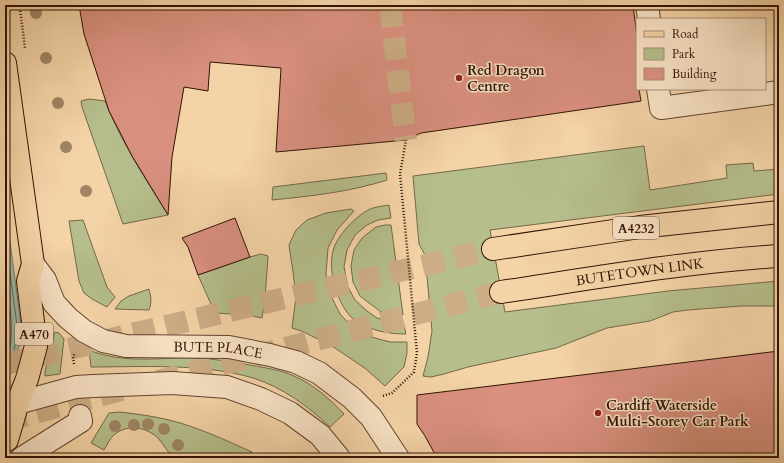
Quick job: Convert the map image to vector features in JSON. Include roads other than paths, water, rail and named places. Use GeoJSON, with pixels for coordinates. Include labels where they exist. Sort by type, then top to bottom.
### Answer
{"type":"FeatureCollection","features":[{"type":"Feature","properties":{"kind":"main road","name":"A470"},"geometry":{"type":"LineString","coordinates":[[5,63],[33,264],[28,281],[36,346],[27,379],[12,405]]}},
{"type":"Feature","properties":{"kind":"main road","name":"A4232"},"geometry":{"type":"LineString","coordinates":[[493,249],[640,227],[779,212]]}},
{"type":"Feature","properties":{"kind":"main road","name":"BUTETOWN LINK"},"geometry":{"type":"LineString","coordinates":[[501,292],[636,272],[779,256]]}},
{"type":"Feature","properties":{"kind":"main road"},"geometry":{"type":"LineString","coordinates":[[5,441],[7,440],[12,405]]}},
{"type":"Feature","properties":{"kind":"street"},"geometry":{"type":"LineString","coordinates":[[647,5],[649,18]]}},
{"type":"Feature","properties":{"kind":"street"},"geometry":{"type":"LineString","coordinates":[[658,90],[661,108],[779,92]]}},
{"type":"Feature","properties":{"kind":"street","name":"BUTE PLACE"},"geometry":{"type":"LineString","coordinates":[[33,264],[45,280],[54,303],[68,318],[84,331],[103,341],[126,346],[230,347],[296,362],[319,373],[352,398],[371,418],[398,458]]}},
{"type":"Feature","properties":{"kind":"street"},"geometry":{"type":"LineString","coordinates":[[12,405],[76,387],[87,386],[172,383],[227,388],[262,399],[290,413],[320,436],[339,458]]}},
{"type":"Feature","properties":{"kind":"street"},"geometry":{"type":"LineString","coordinates":[[22,458],[81,421],[80,416]]}},
{"type":"Feature","properties":{"kind":"water"},"geometry":{"type":"Polygon","coordinates":[[[5,204],[21,325],[18,348],[10,369],[5,367],[5,204]]]}},
{"type":"Feature","properties":{"kind":"tunnel"},"geometry":{"type":"LineString","coordinates":[[390,5],[406,140]]}},
{"type":"Feature","properties":{"kind":"tunnel"},"geometry":{"type":"LineString","coordinates":[[5,364],[493,249]]}},
{"type":"Feature","properties":{"kind":"tunnel"},"geometry":{"type":"LineString","coordinates":[[158,381],[501,292]]}},
{"type":"Feature","properties":{"kind":"tunnel"},"geometry":{"type":"LineString","coordinates":[[5,422],[125,389]]}},
{"type":"Feature","properties":{"kind":"place","name":"Red Dragon Centre"},"geometry":{"type":"Point","coordinates":[459,78]}},
{"type":"Feature","properties":{"kind":"place","name":"Cardiff Waterside Multi-Storey Car Park"},"geometry":{"type":"Point","coordinates":[598,413]}}]}
